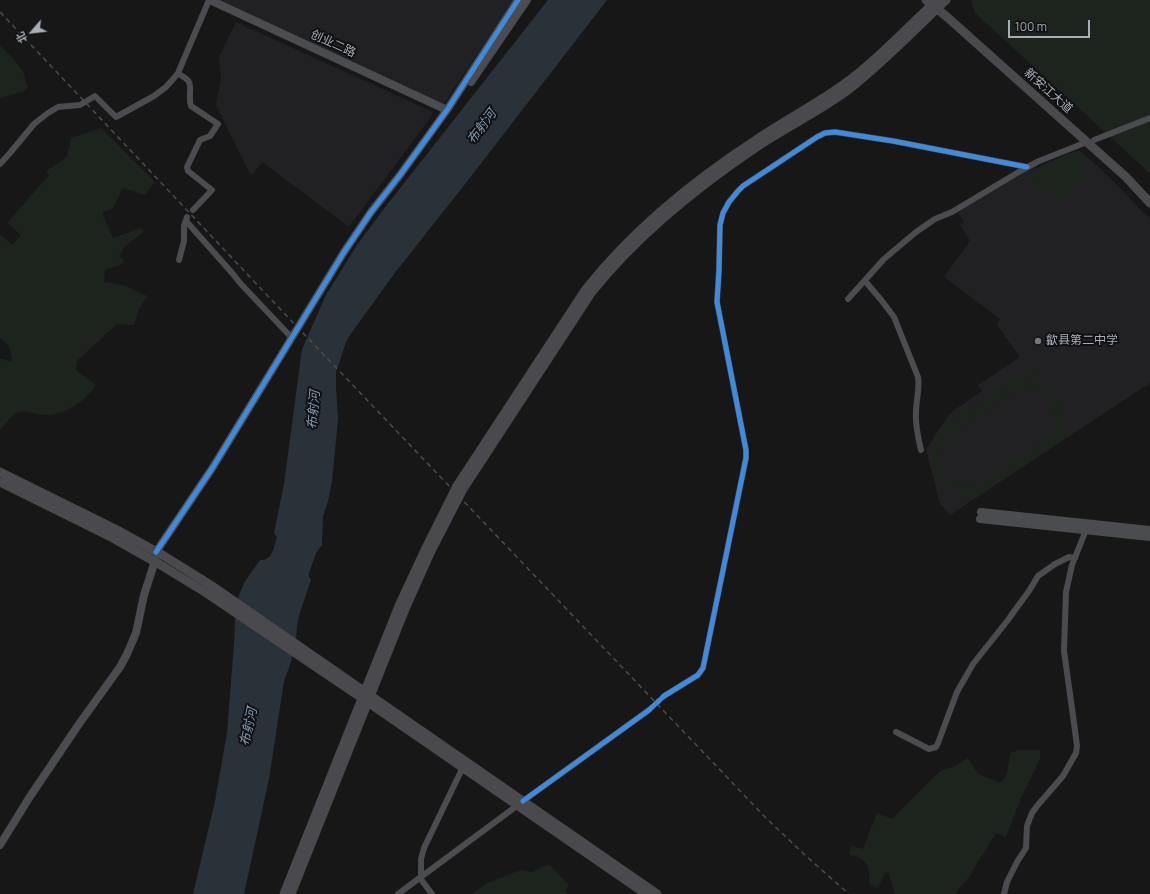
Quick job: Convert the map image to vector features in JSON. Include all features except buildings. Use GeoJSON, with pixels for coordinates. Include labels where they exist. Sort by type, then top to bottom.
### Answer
{"type":"FeatureCollection","features":[{"type":"Feature","properties":{"kind":"main road","name":"新安江大道"},"geometry":{"type":"LineString","coordinates":[[936,2],[1091,141],[1130,173],[1150,193]]}},
{"type":"Feature","properties":{"kind":"main road"},"geometry":{"type":"LineString","coordinates":[[284,894],[366,697],[440,532],[463,489],[582,306],[601,281],[638,242],[681,203],[743,157],[852,86],[878,65],[936,2]]}},
{"type":"Feature","properties":{"kind":"main road","name":"新安江大道"},"geometry":{"type":"LineString","coordinates":[[1091,141],[1150,203]]}},
{"type":"Feature","properties":{"kind":"main road"},"geometry":{"type":"LineString","coordinates":[[0,472],[106,524],[156,556]]}},
{"type":"Feature","properties":{"kind":"main road"},"geometry":{"type":"LineString","coordinates":[[0,482],[192,574],[222,598],[366,697],[658,894]]}},
{"type":"Feature","properties":{"kind":"main road"},"geometry":{"type":"LineString","coordinates":[[366,697],[463,767],[521,803],[646,894]]}},
{"type":"Feature","properties":{"kind":"main road"},"geometry":{"type":"LineString","coordinates":[[291,894],[366,697]]}},
{"type":"Feature","properties":{"kind":"street"},"geometry":{"type":"LineString","coordinates":[[0,164],[34,124],[58,107],[80,105],[95,96],[116,117],[154,96],[166,87],[178,73],[209,0]]}},
{"type":"Feature","properties":{"kind":"street","name":"创业二路"},"geometry":{"type":"LineString","coordinates":[[209,0],[447,110]]}},
{"type":"Feature","properties":{"kind":"street"},"geometry":{"type":"LineString","coordinates":[[0,845],[29,798],[124,661],[134,640],[144,595],[156,556],[214,467],[357,232],[447,110],[518,0]]}},
{"type":"Feature","properties":{"kind":"street"},"geometry":{"type":"LineString","coordinates":[[447,110],[459,100],[527,0]]}},
{"type":"Feature","properties":{"kind":"street"},"geometry":{"type":"LineString","coordinates":[[178,73],[190,83],[189,101],[191,106],[218,124],[210,136],[200,140],[187,167],[188,171],[212,190],[193,210]]}},
{"type":"Feature","properties":{"kind":"street"},"geometry":{"type":"LineString","coordinates":[[848,299],[884,259],[916,232],[935,219],[958,208],[1039,161],[1150,118]]}},
{"type":"Feature","properties":{"kind":"street"},"geometry":{"type":"LineString","coordinates":[[664,696],[698,675],[703,668],[746,458],[746,450],[717,302],[720,225],[723,213],[733,196],[743,186],[817,137],[830,132],[893,141],[1027,167]]}},
{"type":"Feature","properties":{"kind":"street"},"geometry":{"type":"LineString","coordinates":[[179,260],[184,241],[184,226],[186,219],[240,283],[292,338]]}},
{"type":"Feature","properties":{"kind":"street"},"geometry":{"type":"LineString","coordinates":[[865,281],[882,300],[894,317],[918,377],[919,387],[916,412],[917,433],[921,450]]}},
{"type":"Feature","properties":{"kind":"street"},"geometry":{"type":"LineString","coordinates":[[1150,530],[981,515],[1086,530],[1150,537]]}},
{"type":"Feature","properties":{"kind":"street"},"geometry":{"type":"LineString","coordinates":[[1004,894],[1007,882],[1026,848],[1027,826],[1032,814],[1063,776],[1076,753],[1076,738],[1064,646],[1066,592],[1070,572],[1086,530]]}},
{"type":"Feature","properties":{"kind":"street"},"geometry":{"type":"LineString","coordinates":[[896,732],[929,749],[937,746],[957,692],[973,664],[1008,620],[1038,576],[1055,564],[1069,557],[1075,558]]}},
{"type":"Feature","properties":{"kind":"street"},"geometry":{"type":"LineString","coordinates":[[398,894],[649,710]]}},
{"type":"Feature","properties":{"kind":"street"},"geometry":{"type":"LineString","coordinates":[[432,894],[421,877],[421,860],[424,848],[463,767]]}},
{"type":"Feature","properties":{"kind":"shaded area"},"geometry":{"type":"Polygon","coordinates":[[[218,0],[514,0],[443,105],[218,0]]]}},
{"type":"Feature","properties":{"kind":"shaded area"},"geometry":{"type":"Polygon","coordinates":[[[971,0],[1150,0],[1150,175],[1141,165],[975,13],[971,0]]]}},
{"type":"Feature","properties":{"kind":"shaded area"},"geometry":{"type":"Polygon","coordinates":[[[236,22],[433,112],[431,117],[349,227],[262,162],[252,175],[250,174],[216,105],[221,79],[219,57],[236,22]]]}},
{"type":"Feature","properties":{"kind":"shaded area"},"geometry":{"type":"Polygon","coordinates":[[[0,46],[11,56],[23,71],[28,88],[22,92],[0,98],[0,46]]]}},
{"type":"Feature","properties":{"kind":"shaded area"},"geometry":{"type":"Polygon","coordinates":[[[101,128],[155,182],[145,195],[123,188],[113,208],[102,213],[113,238],[141,228],[144,232],[125,246],[119,256],[124,260],[120,265],[105,270],[104,282],[124,285],[147,296],[139,309],[134,325],[117,324],[77,361],[76,370],[95,386],[86,397],[66,410],[52,415],[25,412],[15,413],[0,429],[0,359],[12,362],[9,348],[0,338],[0,236],[1,235],[12,245],[21,235],[7,223],[49,175],[46,171],[67,157],[71,138],[101,128]]]}},
{"type":"Feature","properties":{"kind":"shaded area"},"geometry":{"type":"Polygon","coordinates":[[[1075,151],[1082,155],[1084,160],[1081,163],[1087,170],[1055,209],[1052,206],[1057,199],[1027,176],[1043,165],[1075,151]]]}},
{"type":"Feature","properties":{"kind":"shaded area","name":"歙县第二中学"},"geometry":{"type":"Polygon","coordinates":[[[1076,151],[1080,151],[1100,168],[1150,219],[1150,383],[950,515],[940,504],[926,449],[950,413],[982,391],[978,385],[1020,357],[997,325],[1000,319],[944,277],[970,241],[960,225],[964,222],[957,211],[1018,175],[1076,151]]]}},
{"type":"Feature","properties":{"kind":"shaded area"},"geometry":{"type":"Polygon","coordinates":[[[1034,367],[1038,375],[1029,381],[1044,387],[1055,398],[1060,407],[1063,423],[1070,434],[969,501],[964,494],[954,491],[945,485],[938,478],[934,470],[931,461],[932,451],[934,442],[940,432],[939,430],[1034,367]],[[1026,389],[1016,391],[948,436],[939,455],[940,465],[950,480],[958,484],[968,486],[979,484],[1048,438],[1053,430],[1055,422],[1053,406],[1043,395],[1026,389]]]}},
{"type":"Feature","properties":{"kind":"shaded area"},"geometry":{"type":"Polygon","coordinates":[[[1018,750],[1040,750],[1040,759],[1021,798],[1006,837],[996,833],[969,877],[955,894],[895,894],[888,872],[885,873],[877,889],[869,883],[869,872],[866,863],[855,856],[849,855],[851,846],[863,849],[877,813],[892,819],[940,771],[955,766],[968,758],[977,773],[1000,783],[1007,774],[1011,753],[1018,750]]]}},
{"type":"Feature","properties":{"kind":"shaded area"},"geometry":{"type":"Polygon","coordinates":[[[549,864],[569,885],[565,891],[568,894],[472,894],[485,884],[521,870],[532,872],[549,864]]]}},
{"type":"Feature","properties":{"kind":"water","name":"布射河"},"geometry":{"type":"Polygon","coordinates":[[[548,0],[607,0],[394,274],[346,342],[336,372],[338,419],[332,481],[323,516],[322,545],[316,553],[309,573],[311,580],[300,612],[291,662],[284,681],[269,779],[244,894],[193,894],[215,801],[227,733],[236,603],[244,583],[260,560],[264,560],[270,556],[277,537],[274,533],[284,484],[302,349],[326,295],[357,245],[548,0]]]}},
{"type":"Feature","properties":{"kind":"tunnel"},"geometry":{"type":"LineString","coordinates":[[649,710],[664,696]]}},
{"type":"Feature","properties":{"kind":"railway"},"geometry":{"type":"LineString","coordinates":[[0,12],[283,312],[765,817],[849,894]]}},
{"type":"Feature","properties":{"kind":"cycle path"},"geometry":{"type":"LineString","coordinates":[[156,552],[213,467],[344,252],[371,212],[447,110],[518,0]]}},
{"type":"Feature","properties":{"kind":"cycle path"},"geometry":{"type":"LineString","coordinates":[[523,801],[649,710],[664,696],[698,675],[703,668],[746,458],[746,450],[717,302],[720,225],[723,213],[729,202],[743,186],[825,133],[835,132],[893,141],[1027,167]]}},
{"type":"Feature","properties":{"kind":"place","name":"歙县第二中学"},"geometry":{"type":"Point","coordinates":[1038,341]}}]}
